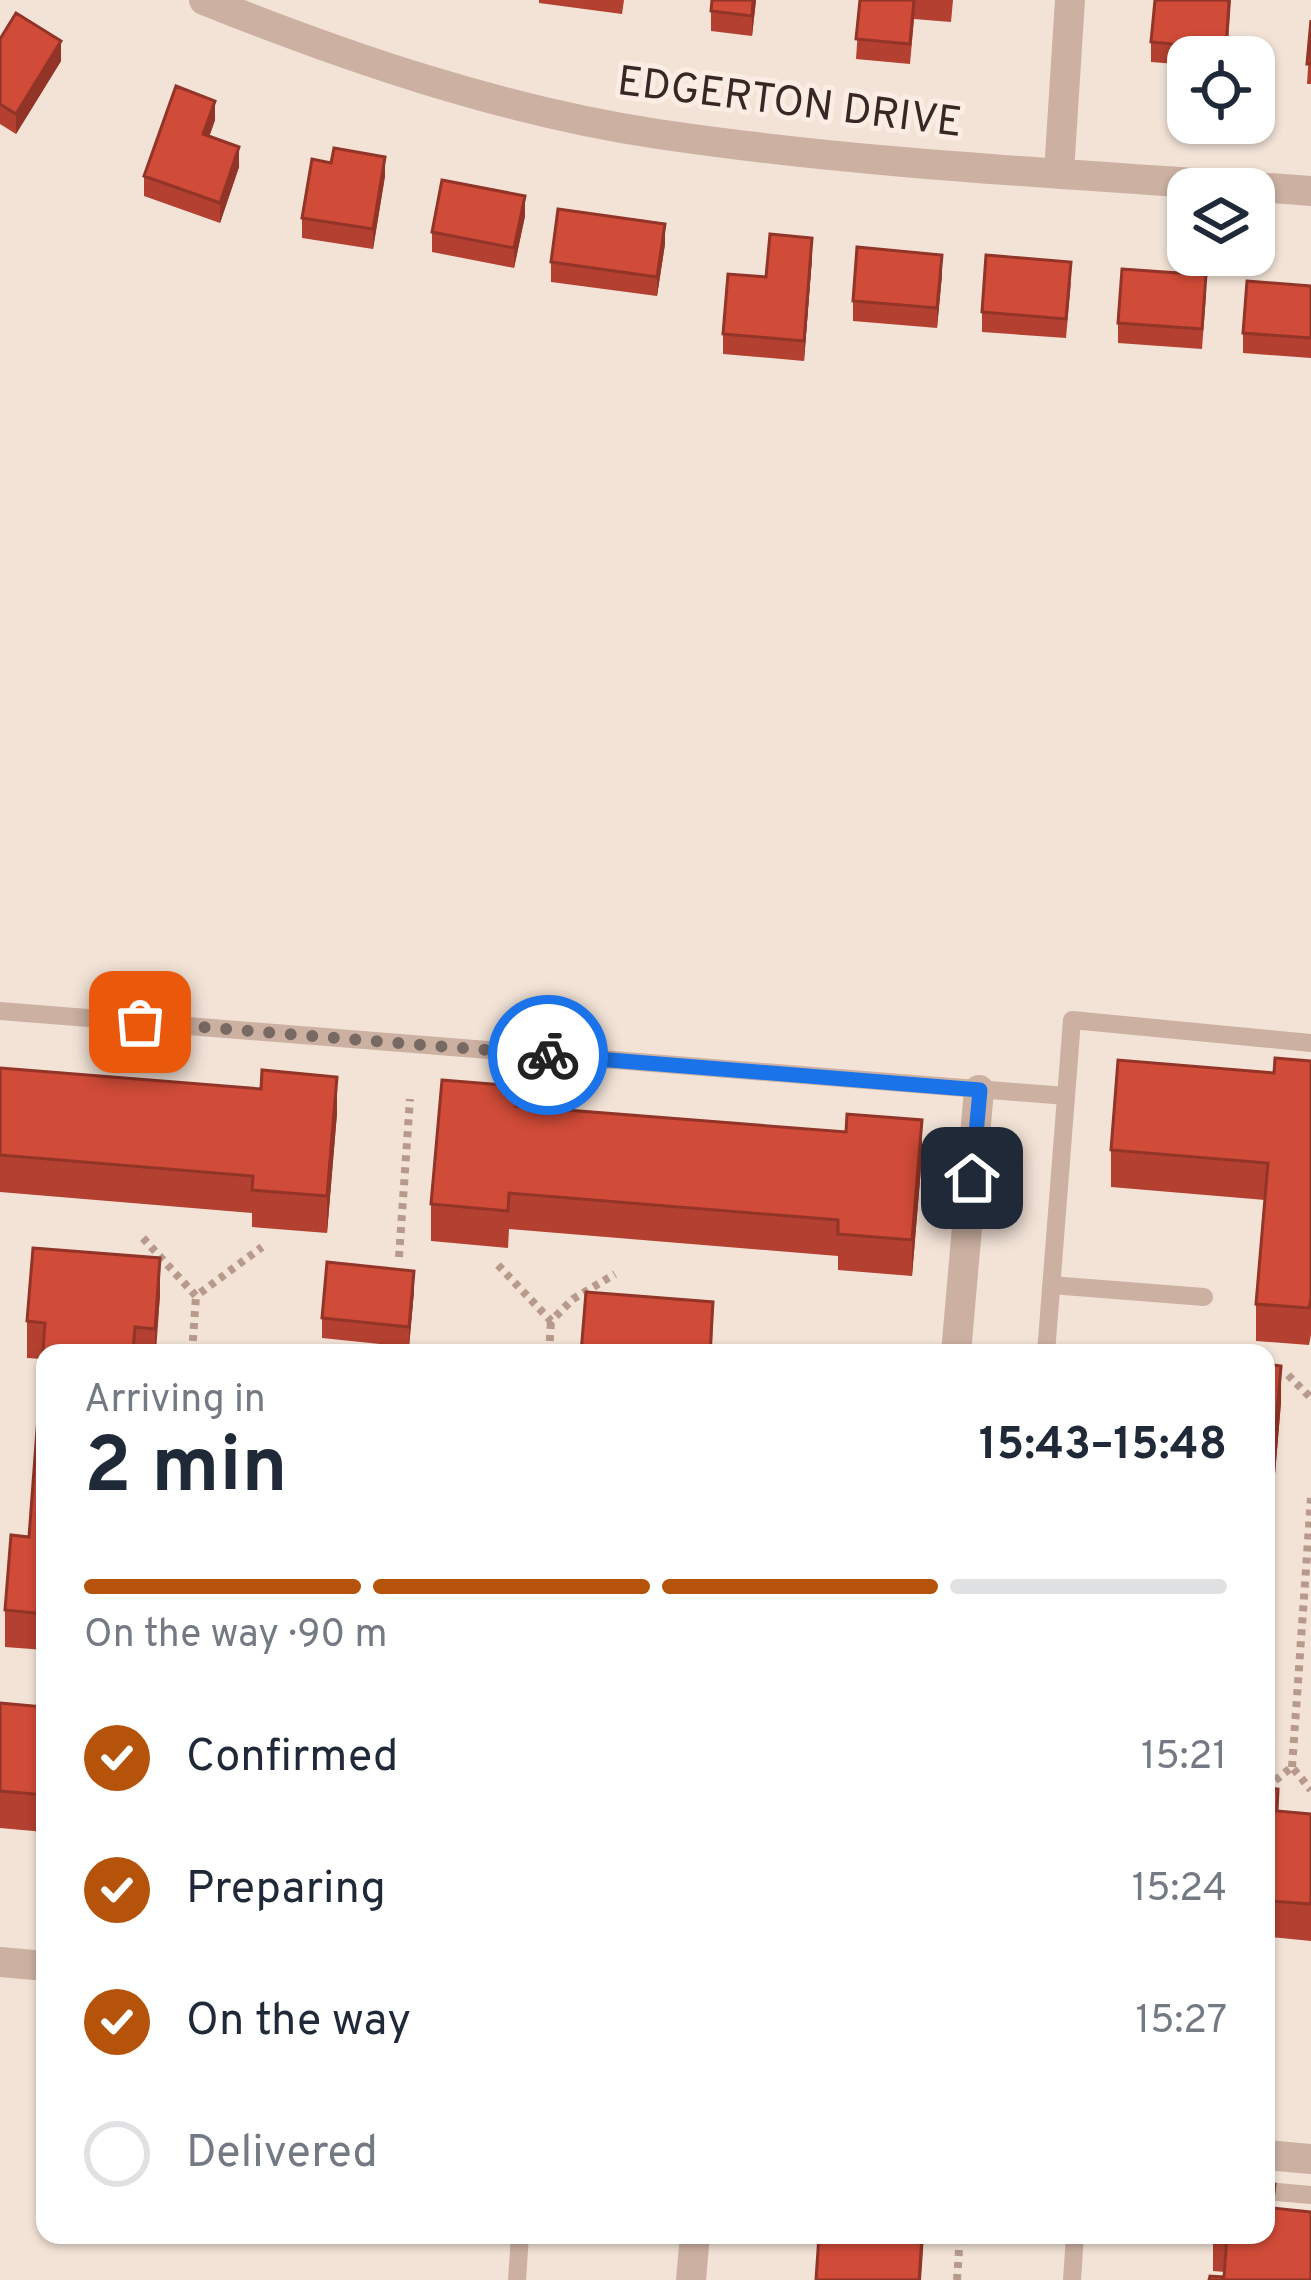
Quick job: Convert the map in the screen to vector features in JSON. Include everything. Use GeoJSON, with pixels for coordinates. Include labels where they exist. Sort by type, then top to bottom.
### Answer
{"type":"FeatureCollection","features":[{"type":"Feature","properties":{"kind":"street","name":"EDGERTON DRIVE"},"geometry":{"type":"LineString","coordinates":[[204,0],[292,35],[479,94],[655,134],[1311,191]]}},
{"type":"Feature","properties":{"kind":"street"},"geometry":{"type":"LineString","coordinates":[[1059,172],[1070,0]]}},
{"type":"Feature","properties":{"kind":"street"},"geometry":{"type":"LineString","coordinates":[[957,1344],[980,1090]]}},
{"type":"Feature","properties":{"kind":"street"},"geometry":{"type":"LineString","coordinates":[[0,1962],[36,1965]]}},
{"type":"Feature","properties":{"kind":"street"},"geometry":{"type":"LineString","coordinates":[[1275,2156],[1311,2159]]}},
{"type":"Feature","properties":{"kind":"street"},"geometry":{"type":"LineString","coordinates":[[692,2280],[694,2244]]}},
{"type":"Feature","properties":{"kind":"lane"},"geometry":{"type":"LineString","coordinates":[[0,1011],[1066,1096]]}},
{"type":"Feature","properties":{"kind":"lane"},"geometry":{"type":"LineString","coordinates":[[1047,1344],[1072,1020],[1311,1043]]}},
{"type":"Feature","properties":{"kind":"lane"},"geometry":{"type":"LineString","coordinates":[[1051,1285],[1204,1297]]}},
{"type":"Feature","properties":{"kind":"lane"},"geometry":{"type":"LineString","coordinates":[[1275,2193],[1311,2195]]}},
{"type":"Feature","properties":{"kind":"lane"},"geometry":{"type":"LineString","coordinates":[[517,2280],[519,2244]]}},
{"type":"Feature","properties":{"kind":"lane"},"geometry":{"type":"LineString","coordinates":[[1072,2280],[1074,2244]]}},
{"type":"Feature","properties":{"kind":"path"},"geometry":{"type":"LineString","coordinates":[[399,1257],[410,1099]]}},
{"type":"Feature","properties":{"kind":"path"},"geometry":{"type":"LineString","coordinates":[[143,1238],[196,1296],[193,1344]]}},
{"type":"Feature","properties":{"kind":"path"},"geometry":{"type":"LineString","coordinates":[[196,1296],[262,1246]]}},
{"type":"Feature","properties":{"kind":"path"},"geometry":{"type":"LineString","coordinates":[[498,1265],[551,1321]]}},
{"type":"Feature","properties":{"kind":"path"},"geometry":{"type":"LineString","coordinates":[[550,1344],[551,1321],[573,1299],[615,1274]]}},
{"type":"Feature","properties":{"kind":"path"},"geometry":{"type":"LineString","coordinates":[[1288,1375],[1311,1398]]}},
{"type":"Feature","properties":{"kind":"path"},"geometry":{"type":"LineString","coordinates":[[1311,1498],[1292,1767],[1311,1790]]}},
{"type":"Feature","properties":{"kind":"path"},"geometry":{"type":"LineString","coordinates":[[1275,1781],[1292,1767]]}},
{"type":"Feature","properties":{"kind":"path"},"geometry":{"type":"LineString","coordinates":[[956,2280],[959,2244]]}},
{"type":"Feature","properties":{"kind":"building"},"geometry":{"type":"Polygon","coordinates":[[[712,0],[753,0],[752,16],[711,11],[712,0]]]}},
{"type":"Feature","properties":{"kind":"building"},"geometry":{"type":"Polygon","coordinates":[[[860,0],[914,0],[910,44],[856,39],[860,0]]]}},
{"type":"Feature","properties":{"kind":"building"},"geometry":{"type":"Polygon","coordinates":[[[1155,0],[1229,0],[1227,36],[1167,36],[1167,43],[1151,42],[1155,0]]]}},
{"type":"Feature","properties":{"kind":"building"},"geometry":{"type":"Polygon","coordinates":[[[16,13],[61,41],[16,114],[0,104],[0,39],[16,13]]]}},
{"type":"Feature","properties":{"kind":"building"},"geometry":{"type":"Polygon","coordinates":[[[176,86],[215,101],[203,134],[239,147],[220,203],[144,176],[176,86]]]}},
{"type":"Feature","properties":{"kind":"building"},"geometry":{"type":"Polygon","coordinates":[[[334,148],[385,157],[373,229],[302,218],[312,159],[331,163],[334,148]]]}},
{"type":"Feature","properties":{"kind":"building"},"geometry":{"type":"Polygon","coordinates":[[[442,180],[525,196],[514,248],[432,232],[442,180]]]}},
{"type":"Feature","properties":{"kind":"building"},"geometry":{"type":"Polygon","coordinates":[[[558,209],[665,224],[657,277],[551,262],[558,209]]]}},
{"type":"Feature","properties":{"kind":"building"},"geometry":{"type":"Polygon","coordinates":[[[770,234],[812,238],[804,341],[723,334],[728,274],[766,277],[770,234]]]}},
{"type":"Feature","properties":{"kind":"building"},"geometry":{"type":"Polygon","coordinates":[[[857,247],[942,255],[937,308],[853,301],[857,247]]]}},
{"type":"Feature","properties":{"kind":"building"},"geometry":{"type":"Polygon","coordinates":[[[986,255],[1071,262],[1066,319],[982,312],[986,255]]]}},
{"type":"Feature","properties":{"kind":"building"},"geometry":{"type":"Polygon","coordinates":[[[1122,269],[1206,276],[1202,329],[1118,323],[1122,269]]]}},
{"type":"Feature","properties":{"kind":"building"},"geometry":{"type":"Polygon","coordinates":[[[1247,281],[1311,286],[1311,338],[1243,333],[1247,281]]]}},
{"type":"Feature","properties":{"kind":"building"},"geometry":{"type":"Polygon","coordinates":[[[1275,1058],[1311,1061],[1309,1308],[1256,1304],[1268,1163],[1111,1150],[1118,1060],[1274,1073],[1275,1058]]]}},
{"type":"Feature","properties":{"kind":"building"},"geometry":{"type":"Polygon","coordinates":[[[0,1068],[261,1089],[262,1070],[337,1077],[327,1196],[252,1190],[253,1176],[0,1155],[0,1068]]]}},
{"type":"Feature","properties":{"kind":"building"},"geometry":{"type":"Polygon","coordinates":[[[442,1080],[517,1086],[516,1106],[846,1132],[847,1114],[922,1120],[912,1240],[838,1234],[838,1220],[509,1193],[508,1211],[431,1204],[442,1080]]]}},
{"type":"Feature","properties":{"kind":"building"},"geometry":{"type":"Polygon","coordinates":[[[33,1248],[160,1258],[155,1329],[135,1327],[134,1344],[43,1344],[45,1323],[27,1321],[33,1248]]]}},
{"type":"Feature","properties":{"kind":"building"},"geometry":{"type":"Polygon","coordinates":[[[327,1262],[414,1271],[409,1327],[322,1318],[327,1262]]]}},
{"type":"Feature","properties":{"kind":"building"},"geometry":{"type":"Polygon","coordinates":[[[586,1292],[713,1302],[711,1344],[582,1344],[586,1292]]]}},
{"type":"Feature","properties":{"kind":"building"},"geometry":{"type":"Polygon","coordinates":[[[1275,1365],[1281,1366],[1275,1437],[1275,1365]]]}},
{"type":"Feature","properties":{"kind":"building"},"geometry":{"type":"Polygon","coordinates":[[[36,1443],[36,1613],[5,1610],[11,1535],[29,1537],[36,1443]]]}},
{"type":"Feature","properties":{"kind":"building"},"geometry":{"type":"Polygon","coordinates":[[[0,1703],[36,1706],[36,1794],[0,1791],[0,1703]]]}},
{"type":"Feature","properties":{"kind":"building"},"geometry":{"type":"Polygon","coordinates":[[[1275,1789],[1277,1811],[1311,1814],[1311,1904],[1275,1901],[1275,1789]]]}},
{"type":"Feature","properties":{"kind":"building"},"geometry":{"type":"Polygon","coordinates":[[[1275,2208],[1311,2212],[1311,2280],[1209,2280],[1210,2276],[1224,2277],[1226,2244],[1275,2244],[1275,2208]]]}},
{"type":"Feature","properties":{"kind":"building"},"geometry":{"type":"Polygon","coordinates":[[[818,2244],[921,2244],[919,2280],[816,2280],[818,2244]]]}},
{"type":"Feature","properties":{"kind":"way so far"},"geometry":{"type":"LineString","coordinates":[[140,1022],[548,1055]]}},
{"type":"Feature","properties":{"kind":"route"},"geometry":{"type":"LineString","coordinates":[[548,1055],[980,1090],[972,1178]]}}]}
